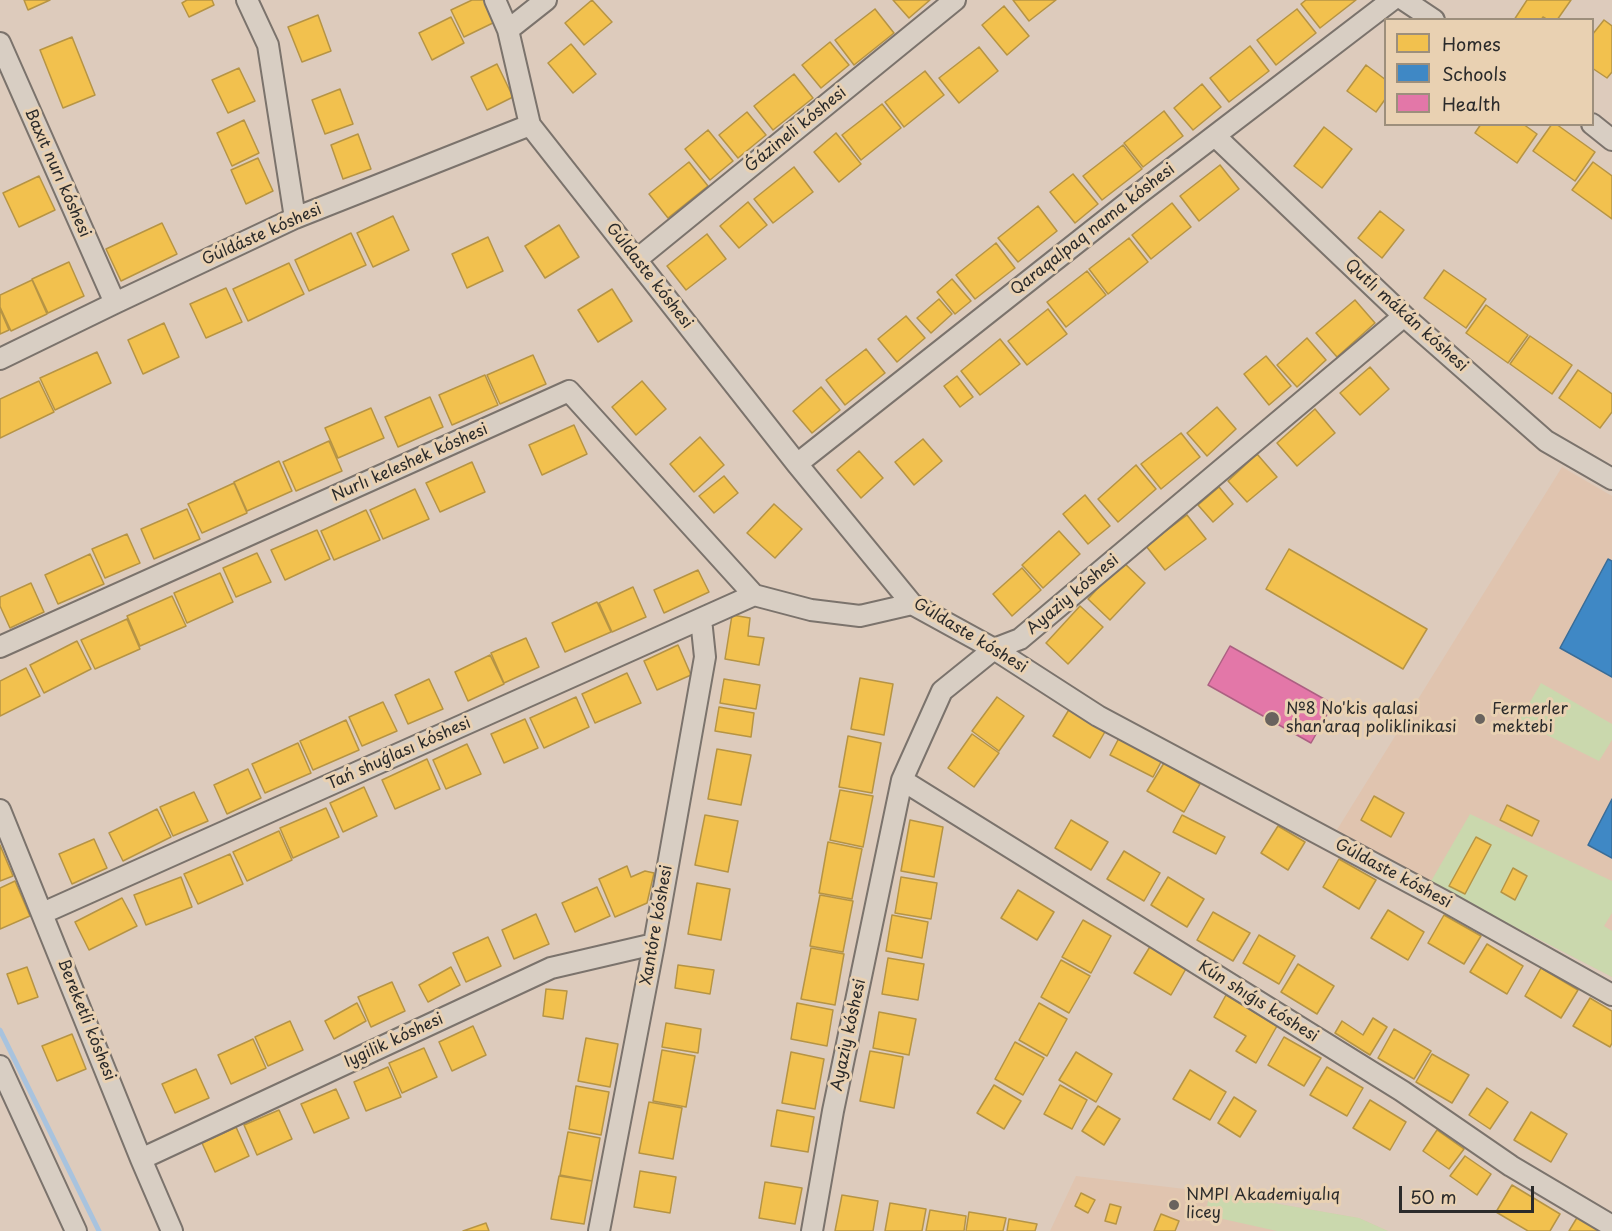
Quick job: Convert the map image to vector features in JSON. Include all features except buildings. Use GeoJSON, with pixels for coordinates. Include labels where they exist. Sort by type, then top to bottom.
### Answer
{"type":"FeatureCollection","features":[{"type":"Feature","properties":{"kind":"street"},"geometry":{"type":"LineString","coordinates":[[247,0],[268,45],[295,218]]}},
{"type":"Feature","properties":{"kind":"street","name":"Gúldaste kóshesi"},"geometry":{"type":"LineString","coordinates":[[495,0],[508,30],[530,125],[797,464],[912,604],[994,649],[1098,716],[1448,903],[1612,995]]}},
{"type":"Feature","properties":{"kind":"street"},"geometry":{"type":"LineString","coordinates":[[508,30],[546,0]]}},
{"type":"Feature","properties":{"kind":"street","name":"Ǵázineli kóshesi"},"geometry":{"type":"LineString","coordinates":[[636,260],[956,0]]}},
{"type":"Feature","properties":{"kind":"street","name":"Qaraqalpaq nama kóshesi"},"geometry":{"type":"LineString","coordinates":[[797,464],[1126,203],[1392,0]]}},
{"type":"Feature","properties":{"kind":"street"},"geometry":{"type":"LineString","coordinates":[[1404,0],[1431,18]]}},
{"type":"Feature","properties":{"kind":"street","name":"Baxıt nurı kóshesi"},"geometry":{"type":"LineString","coordinates":[[0,43],[115,303]]}},
{"type":"Feature","properties":{"kind":"street","name":"Gúldáste kóshesi"},"geometry":{"type":"LineString","coordinates":[[0,359],[295,218],[530,125]]}},
{"type":"Feature","properties":{"kind":"street"},"geometry":{"type":"LineString","coordinates":[[1594,126],[1612,140]]}},
{"type":"Feature","properties":{"kind":"street","name":"Qutlı mákán kóshesi"},"geometry":{"type":"LineString","coordinates":[[1215,136],[1404,316],[1546,441],[1612,478]]}},
{"type":"Feature","properties":{"kind":"street","name":"Ayaziy kóshesi"},"geometry":{"type":"LineString","coordinates":[[812,1231],[833,1111],[902,780],[942,691],[994,649],[1020,639],[1404,316]]}},
{"type":"Feature","properties":{"kind":"street","name":"Nurlı keleshek kóshesi"},"geometry":{"type":"LineString","coordinates":[[0,647],[568,391],[754,595]]}},
{"type":"Feature","properties":{"kind":"street"},"geometry":{"type":"LineString","coordinates":[[754,595],[811,610],[860,616],[912,604]]}},
{"type":"Feature","properties":{"kind":"street","name":"Tań shuǵlası kóshesi"},"geometry":{"type":"LineString","coordinates":[[43,913],[754,595]]}},
{"type":"Feature","properties":{"kind":"street","name":"Xantóre kóshesi"},"geometry":{"type":"LineString","coordinates":[[599,1231],[654,944],[705,657],[701,619]]}},
{"type":"Feature","properties":{"kind":"street","name":"Kún shıǵıs kóshesi"},"geometry":{"type":"LineString","coordinates":[[902,780],[1392,1085],[1511,1166],[1612,1226]]}},
{"type":"Feature","properties":{"kind":"street","name":"Bereketli kóshesi"},"geometry":{"type":"LineString","coordinates":[[0,810],[172,1231]]}},
{"type":"Feature","properties":{"kind":"street","name":"Iygilik kóshesi"},"geometry":{"type":"LineString","coordinates":[[141,1159],[551,968],[654,944]]}},
{"type":"Feature","properties":{"kind":"street"},"geometry":{"type":"LineString","coordinates":[[0,1066],[76,1231]]}},
{"type":"Feature","properties":{"kind":"shaded area"},"geometry":{"type":"Polygon","coordinates":[[[1562,467],[1612,496],[1612,977],[1335,833],[1562,467]]]}},
{"type":"Feature","properties":{"kind":"shaded area","name":"NMPI Akademiyalıq licey"},"geometry":{"type":"Polygon","coordinates":[[[1076,1176],[1210,1192],[1359,1218],[1388,1231],[1050,1231],[1076,1176]]]}},
{"type":"Feature","properties":{"kind":"green space"},"geometry":{"type":"Polygon","coordinates":[[[1541,683],[1612,724],[1612,740],[1599,761],[1519,721],[1541,683]]]}},
{"type":"Feature","properties":{"kind":"green space"},"geometry":{"type":"Polygon","coordinates":[[[1470,814],[1612,881],[1612,913],[1604,926],[1612,931],[1612,977],[1430,883],[1470,814]]]}},
{"type":"Feature","properties":{"kind":"green space"},"geometry":{"type":"Polygon","coordinates":[[[1210,1192],[1359,1218],[1388,1231],[1277,1231],[1205,1215],[1210,1192]]]}},
{"type":"Feature","properties":{"kind":"waterway"},"geometry":{"type":"LineString","coordinates":[[0,1030],[99,1231]]}},
{"type":"Feature","properties":{"kind":"place","name":"№8 No'kis qalasi shan'araq poliklinikasi"},"geometry":{"type":"Point","coordinates":[1272,719]}},
{"type":"Feature","properties":{"kind":"place","name":"Fermerler mektebi"},"geometry":{"type":"Point","coordinates":[1480,719]}},
{"type":"Feature","properties":{"kind":"place","name":"NMPI Akademiyalıq licey"},"geometry":{"type":"Point","coordinates":[1174,1205]}}]}
